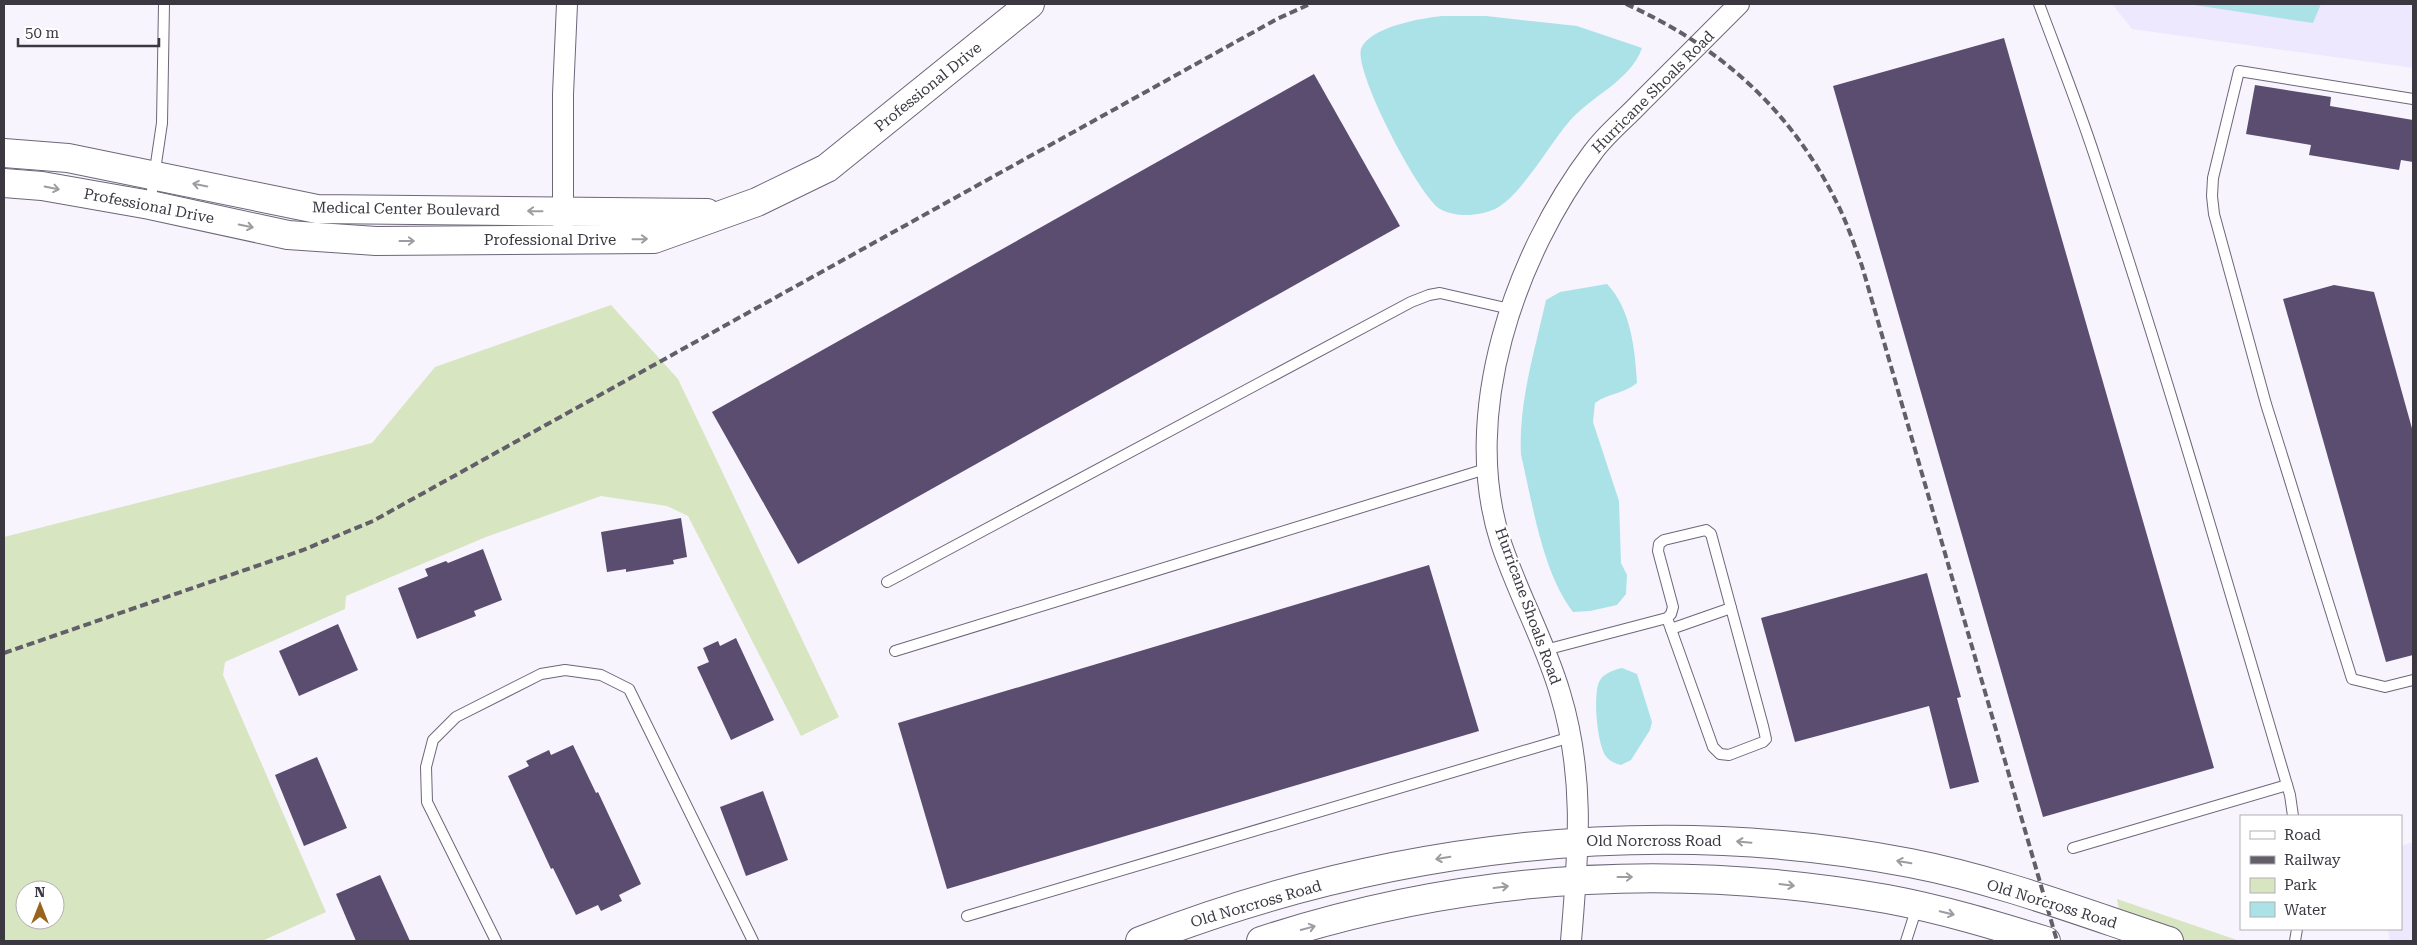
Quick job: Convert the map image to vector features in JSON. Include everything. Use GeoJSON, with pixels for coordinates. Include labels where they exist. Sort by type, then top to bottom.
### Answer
{"type":"FeatureCollection","features":[{"type":"Feature","properties":{"kind":"main road","name":"Professional Drive"},"geometry":{"type":"LineString","coordinates":[[4,183],[42,186],[288,235],[376,241],[654,239],[783,190],[827,168],[1030,4]]}},
{"type":"Feature","properties":{"kind":"main road","name":"Medical Center Boulevard"},"geometry":{"type":"LineString","coordinates":[[4,153],[68,158],[317,209],[723,214]]}},
{"type":"Feature","properties":{"kind":"main road","name":"Old Norcross Road"},"geometry":{"type":"LineString","coordinates":[[1140,941],[1240,907],[1397,866],[1491,850],[1578,842],[1666,839],[1726,841],[1832,851],[1912,864],[2046,900],[2169,941]]}},
{"type":"Feature","properties":{"kind":"main road"},"geometry":{"type":"LineString","coordinates":[[1261,941],[1436,896],[1576,880],[1685,877],[1772,883],[1889,899],[1986,922],[2046,941]]}},
{"type":"Feature","properties":{"kind":"street"},"geometry":{"type":"LineString","coordinates":[[562,241],[564,212],[563,94],[567,4]]}},
{"type":"Feature","properties":{"kind":"street","name":"Hurricane Shoals Road"},"geometry":{"type":"LineString","coordinates":[[1571,941],[1576,880],[1579,791],[1571,737],[1561,694],[1501,542],[1491,496],[1488,468],[1488,420],[1500,344],[1510,309],[1543,234],[1565,191],[1594,149],[1739,4]]}},
{"type":"Feature","properties":{"kind":"lane"},"geometry":{"type":"LineString","coordinates":[[150,206],[162,123],[164,4]]}},
{"type":"Feature","properties":{"kind":"lane"},"geometry":{"type":"LineString","coordinates":[[2039,4],[2100,173],[2221,562],[2287,785],[2293,815]]}},
{"type":"Feature","properties":{"kind":"lane"},"geometry":{"type":"LineString","coordinates":[[2413,100],[2239,71],[2213,178],[2212,196],[2214,214],[2266,404],[2352,679],[2385,687],[2413,680]]}},
{"type":"Feature","properties":{"kind":"lane"},"geometry":{"type":"LineString","coordinates":[[887,582],[1410,302],[1440,293],[1510,309]]}},
{"type":"Feature","properties":{"kind":"lane"},"geometry":{"type":"LineString","coordinates":[[895,651],[1488,468]]}},
{"type":"Feature","properties":{"kind":"lane"},"geometry":{"type":"LineString","coordinates":[[1545,650],[1667,618],[1674,607],[1658,552],[1659,544],[1664,540],[1706,530],[1711,534],[1766,739],[1764,742],[1730,755],[1720,754],[1714,747],[1667,618]]}},
{"type":"Feature","properties":{"kind":"lane"},"geometry":{"type":"LineString","coordinates":[[1671,629],[1731,608]]}},
{"type":"Feature","properties":{"kind":"lane"},"geometry":{"type":"LineString","coordinates":[[496,941],[427,802],[426,767],[433,740],[456,717],[541,674],[565,670],[601,675],[629,689],[753,941]]}},
{"type":"Feature","properties":{"kind":"lane"},"geometry":{"type":"LineString","coordinates":[[967,916],[1571,737]]}},
{"type":"Feature","properties":{"kind":"lane"},"geometry":{"type":"LineString","coordinates":[[2073,848],[2287,785]]}},
{"type":"Feature","properties":{"kind":"lane"},"geometry":{"type":"LineString","coordinates":[[1906,941],[1918,906]]}},
{"type":"Feature","properties":{"kind":"shaded area"},"geometry":{"type":"Polygon","coordinates":[[[2112,4],[2413,4],[2413,68],[2132,29],[2112,4]]]}},
{"type":"Feature","properties":{"kind":"shaded area"},"geometry":{"type":"Polygon","coordinates":[[[2413,842],[2413,941],[2390,941],[2388,930],[2402,930],[2402,846],[2413,842]]]}},
{"type":"Feature","properties":{"kind":"green space"},"geometry":{"type":"Polygon","coordinates":[[[611,305],[678,379],[839,717],[801,736],[688,516],[667,506],[601,496],[486,537],[346,596],[345,609],[225,662],[223,675],[326,912],[262,941],[4,941],[4,537],[372,443],[435,367],[611,305]]]}},
{"type":"Feature","properties":{"kind":"green space"},"geometry":{"type":"Polygon","coordinates":[[[2117,899],[2240,941],[2119,941],[2123,935],[2117,899]]]}},
{"type":"Feature","properties":{"kind":"water"},"geometry":{"type":"Polygon","coordinates":[[[2188,4],[2321,4],[2313,23],[2188,4]]]}},
{"type":"Feature","properties":{"kind":"water"},"geometry":{"type":"Polygon","coordinates":[[[1442,16],[1486,16],[1577,26],[1642,48],[1636,60],[1619,80],[1577,113],[1568,123],[1524,182],[1505,203],[1495,209],[1482,213],[1468,215],[1453,214],[1440,209],[1430,199],[1404,159],[1367,82],[1361,49],[1366,41],[1385,29],[1422,19],[1442,16]]]}},
{"type":"Feature","properties":{"kind":"water"},"geometry":{"type":"Polygon","coordinates":[[[1607,284],[1622,305],[1627,317],[1633,343],[1637,383],[1595,403],[1593,422],[1619,501],[1621,563],[1627,575],[1626,594],[1617,605],[1590,611],[1573,612],[1562,596],[1553,577],[1540,537],[1521,455],[1522,416],[1528,377],[1546,300],[1560,292],[1607,284]]]}},
{"type":"Feature","properties":{"kind":"water"},"geometry":{"type":"Polygon","coordinates":[[[1622,668],[1637,674],[1652,722],[1650,730],[1631,760],[1621,765],[1608,759],[1602,749],[1598,730],[1596,697],[1599,682],[1603,676],[1622,668]]]}},
{"type":"Feature","properties":{"kind":"building"},"geometry":{"type":"Polygon","coordinates":[[[2004,38],[2214,768],[2043,817],[1833,86],[2004,38]]]}},
{"type":"Feature","properties":{"kind":"building"},"geometry":{"type":"Polygon","coordinates":[[[1314,74],[1400,226],[798,564],[712,412],[1314,74]]]}},
{"type":"Feature","properties":{"kind":"building"},"geometry":{"type":"Polygon","coordinates":[[[2255,85],[2331,97],[2330,106],[2413,120],[2413,162],[2401,160],[2399,170],[2309,155],[2311,145],[2246,134],[2255,85]]]}},
{"type":"Feature","properties":{"kind":"building"},"geometry":{"type":"Polygon","coordinates":[[[2334,285],[2374,292],[2413,432],[2413,655],[2386,662],[2283,299],[2334,285]]]}},
{"type":"Feature","properties":{"kind":"building"},"geometry":{"type":"Polygon","coordinates":[[[681,518],[687,557],[673,560],[674,564],[626,572],[626,569],[607,572],[601,532],[681,518]]]}},
{"type":"Feature","properties":{"kind":"building"},"geometry":{"type":"Polygon","coordinates":[[[483,549],[502,600],[474,611],[476,616],[417,639],[398,588],[428,576],[425,569],[446,561],[448,563],[483,549]]]}},
{"type":"Feature","properties":{"kind":"building"},"geometry":{"type":"Polygon","coordinates":[[[1429,565],[1479,731],[947,889],[898,723],[1429,565]]]}},
{"type":"Feature","properties":{"kind":"building"},"geometry":{"type":"Polygon","coordinates":[[[1927,573],[1961,697],[1957,698],[1979,782],[1950,789],[1929,706],[1795,742],[1761,618],[1927,573]]]}},
{"type":"Feature","properties":{"kind":"building"},"geometry":{"type":"Polygon","coordinates":[[[338,624],[358,670],[299,696],[279,651],[338,624]]]}},
{"type":"Feature","properties":{"kind":"building"},"geometry":{"type":"Polygon","coordinates":[[[736,638],[774,720],[731,740],[697,667],[709,662],[703,648],[718,641],[720,646],[736,638]]]}},
{"type":"Feature","properties":{"kind":"building"},"geometry":{"type":"Polygon","coordinates":[[[573,745],[596,793],[598,792],[641,884],[619,895],[622,901],[601,911],[598,905],[576,915],[553,868],[551,869],[508,776],[529,766],[526,761],[549,750],[551,755],[573,745]]]}},
{"type":"Feature","properties":{"kind":"building"},"geometry":{"type":"Polygon","coordinates":[[[317,757],[347,828],[304,846],[275,775],[317,757]]]}},
{"type":"Feature","properties":{"kind":"building"},"geometry":{"type":"Polygon","coordinates":[[[763,791],[788,860],[746,876],[720,807],[763,791]]]}},
{"type":"Feature","properties":{"kind":"building"},"geometry":{"type":"Polygon","coordinates":[[[380,875],[410,941],[356,941],[336,894],[380,875]]]}},
{"type":"Feature","properties":{"kind":"railway"},"geometry":{"type":"LineString","coordinates":[[4,653],[303,550],[373,521],[1277,19],[1310,4]]}},
{"type":"Feature","properties":{"kind":"railway"},"geometry":{"type":"LineString","coordinates":[[1626,4],[1691,39],[1721,60],[1748,83],[1773,108],[1796,136],[1817,166],[1839,207],[1862,266],[2057,941]]}}]}
